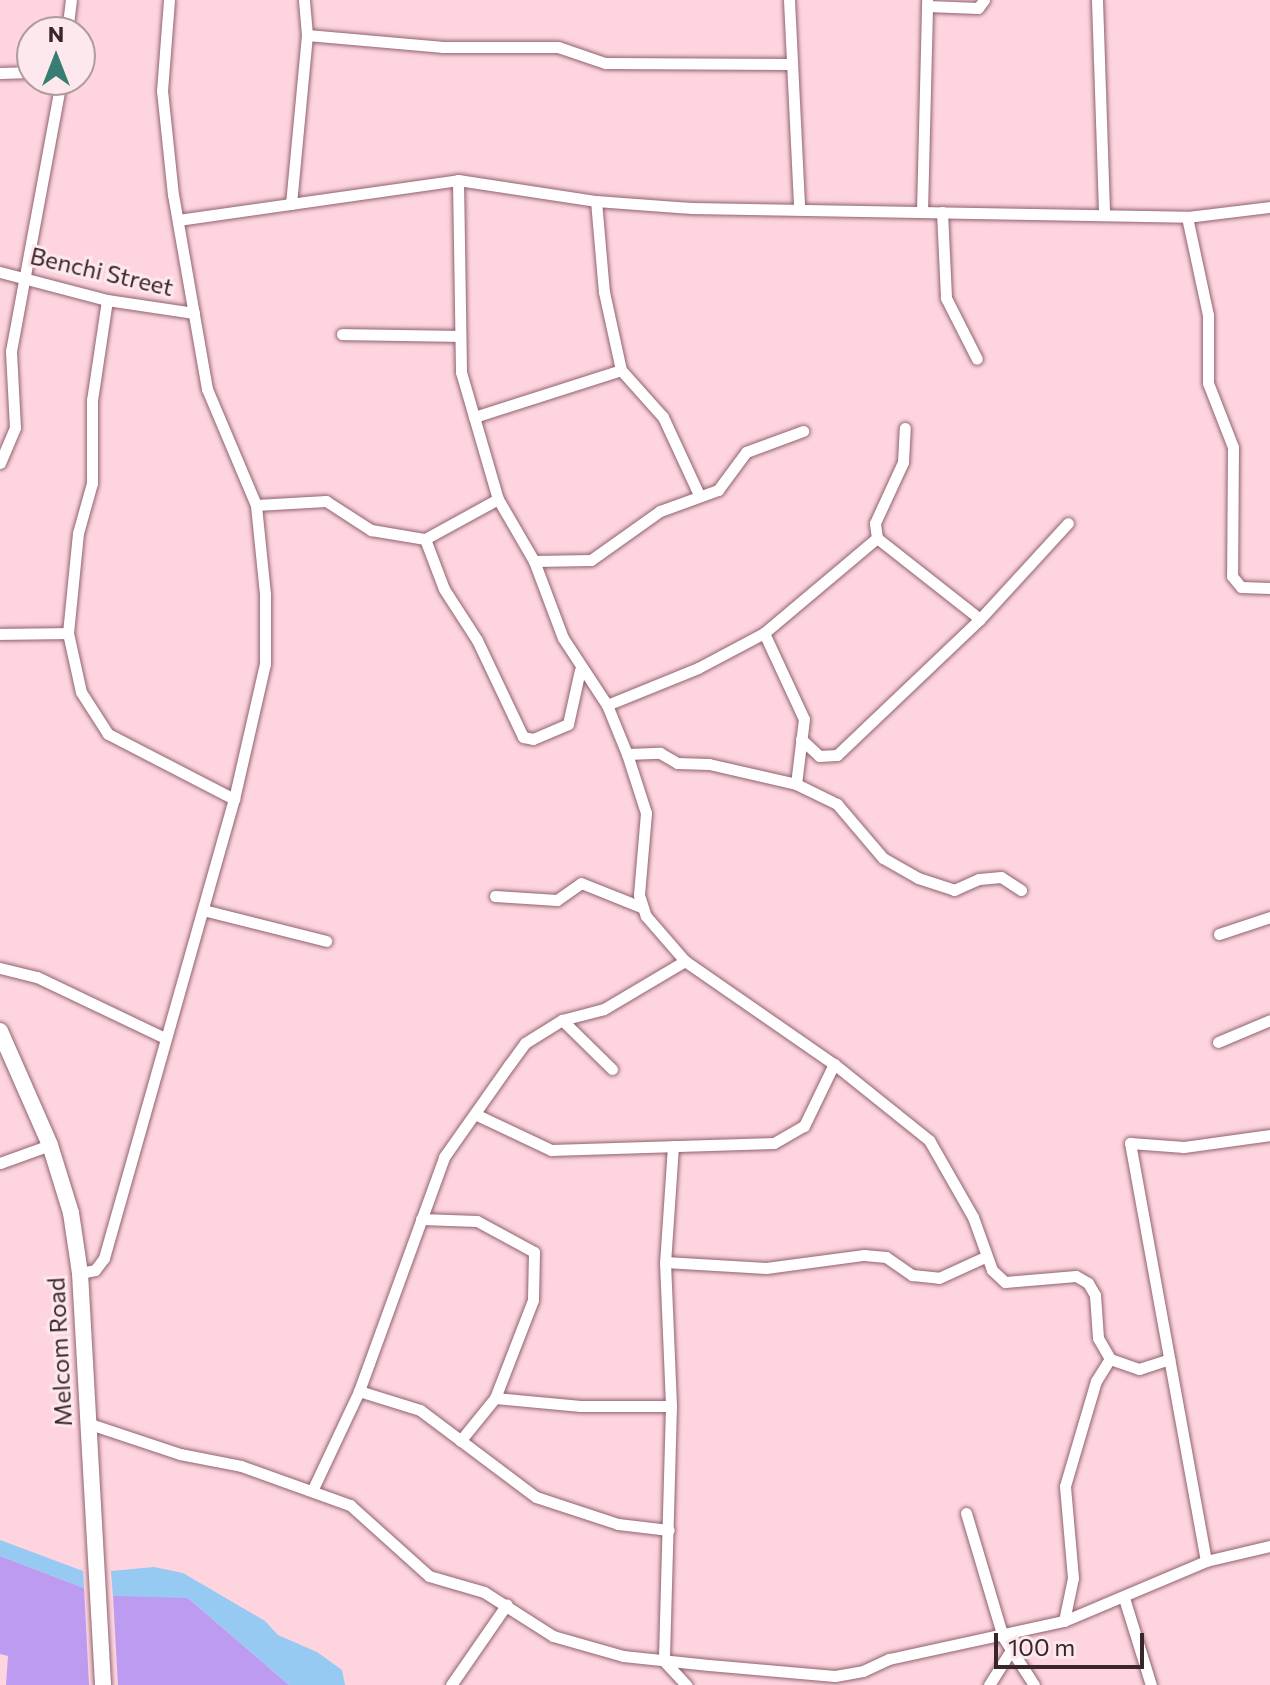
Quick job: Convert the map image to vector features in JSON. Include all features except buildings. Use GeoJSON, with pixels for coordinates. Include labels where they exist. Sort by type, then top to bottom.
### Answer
{"type":"FeatureCollection","features":[{"type":"Feature","properties":{"kind":"main road","name":"Melcom Road"},"geometry":{"type":"LineString","coordinates":[[0,1031],[65,1186],[80,1273],[87,1423],[99,1570],[103,1685]]}},
{"type":"Feature","properties":{"kind":"street"},"geometry":{"type":"LineString","coordinates":[[80,1273],[95,1270],[104,1258],[234,799],[265,664],[265,594],[256,505],[207,389],[178,220],[162,91],[169,0]]}},
{"type":"Feature","properties":{"kind":"street"},"geometry":{"type":"LineString","coordinates":[[291,204],[307,35],[304,0]]}},
{"type":"Feature","properties":{"kind":"street"},"geometry":{"type":"LineString","coordinates":[[789,0],[789,64],[799,207]]}},
{"type":"Feature","properties":{"kind":"street"},"geometry":{"type":"LineString","coordinates":[[922,212],[927,3],[978,8],[984,0]]}},
{"type":"Feature","properties":{"kind":"street"},"geometry":{"type":"LineString","coordinates":[[1097,0],[1104,215]]}},
{"type":"Feature","properties":{"kind":"street"},"geometry":{"type":"LineString","coordinates":[[307,35],[443,47],[558,47],[605,63],[789,64]]}},
{"type":"Feature","properties":{"kind":"street"},"geometry":{"type":"LineString","coordinates":[[0,463],[15,428],[11,363],[23,276],[58,96]]}},
{"type":"Feature","properties":{"kind":"street"},"geometry":{"type":"LineString","coordinates":[[178,220],[458,180],[596,201],[692,208],[799,207],[1187,217],[1270,207]]}},
{"type":"Feature","properties":{"kind":"street"},"geometry":{"type":"LineString","coordinates":[[458,180],[458,336],[474,417],[498,499],[534,561],[580,670],[607,705],[627,754],[646,813],[641,907]]}},
{"type":"Feature","properties":{"kind":"street"},"geometry":{"type":"LineString","coordinates":[[596,201],[604,292],[621,370],[663,417],[699,495]]}},
{"type":"Feature","properties":{"kind":"street"},"geometry":{"type":"LineString","coordinates":[[942,212],[946,298],[977,359]]}},
{"type":"Feature","properties":{"kind":"street"},"geometry":{"type":"LineString","coordinates":[[1187,217],[1208,315],[1208,383],[1233,447],[1232,576],[1241,587],[1270,588]]}},
{"type":"Feature","properties":{"kind":"street","name":"Benchi Street"},"geometry":{"type":"LineString","coordinates":[[0,272],[107,300],[194,313]]}},
{"type":"Feature","properties":{"kind":"street"},"geometry":{"type":"LineString","coordinates":[[107,300],[92,400],[92,483],[78,533],[68,633],[85,704],[108,734],[234,799]]}},
{"type":"Feature","properties":{"kind":"street"},"geometry":{"type":"LineString","coordinates":[[342,334],[458,336]]}},
{"type":"Feature","properties":{"kind":"street"},"geometry":{"type":"LineString","coordinates":[[474,417],[621,370]]}},
{"type":"Feature","properties":{"kind":"street"},"geometry":{"type":"LineString","coordinates":[[905,428],[903,462],[875,523],[877,538],[980,619]]}},
{"type":"Feature","properties":{"kind":"street"},"geometry":{"type":"LineString","coordinates":[[534,561],[591,560],[660,511],[718,490],[746,452],[803,431]]}},
{"type":"Feature","properties":{"kind":"street"},"geometry":{"type":"LineString","coordinates":[[256,505],[326,501],[371,530],[425,539],[498,499]]}},
{"type":"Feature","properties":{"kind":"street"},"geometry":{"type":"LineString","coordinates":[[801,739],[824,758],[837,755],[980,619],[1068,523]]}},
{"type":"Feature","properties":{"kind":"street"},"geometry":{"type":"LineString","coordinates":[[607,705],[698,668],[764,633],[877,538]]}},
{"type":"Feature","properties":{"kind":"street"},"geometry":{"type":"LineString","coordinates":[[425,539],[444,589],[477,640],[523,737],[533,739],[570,722],[580,670]]}},
{"type":"Feature","properties":{"kind":"street"},"geometry":{"type":"LineString","coordinates":[[0,634],[68,633]]}},
{"type":"Feature","properties":{"kind":"street"},"geometry":{"type":"LineString","coordinates":[[764,633],[804,719],[796,784]]}},
{"type":"Feature","properties":{"kind":"street"},"geometry":{"type":"LineString","coordinates":[[627,754],[660,753],[677,763],[709,764],[796,784],[837,804],[883,858],[918,878],[954,890],[979,879],[1001,877],[1021,890]]}},
{"type":"Feature","properties":{"kind":"street"},"geometry":{"type":"LineString","coordinates":[[495,896],[557,900],[581,883],[641,907],[685,961],[834,1064],[929,1140],[973,1217],[985,1257],[1005,1282],[1060,1274],[1088,1283],[1095,1295],[1098,1338],[1110,1359],[1139,1369],[1169,1359]]}},
{"type":"Feature","properties":{"kind":"street"},"geometry":{"type":"LineString","coordinates":[[203,910],[326,941]]}},
{"type":"Feature","properties":{"kind":"street"},"geometry":{"type":"LineString","coordinates":[[1219,934],[1270,917]]}},
{"type":"Feature","properties":{"kind":"street"},"geometry":{"type":"LineString","coordinates":[[312,1491],[359,1391],[444,1157],[477,1115],[525,1043],[562,1020],[604,1009],[685,961]]}},
{"type":"Feature","properties":{"kind":"street"},"geometry":{"type":"LineString","coordinates":[[0,968],[37,977],[165,1038]]}},
{"type":"Feature","properties":{"kind":"street"},"geometry":{"type":"LineString","coordinates":[[562,1020],[612,1069]]}},
{"type":"Feature","properties":{"kind":"street"},"geometry":{"type":"LineString","coordinates":[[1218,1042],[1270,1020]]}},
{"type":"Feature","properties":{"kind":"street"},"geometry":{"type":"LineString","coordinates":[[477,1115],[551,1150],[785,1141],[814,1111],[834,1064]]}},
{"type":"Feature","properties":{"kind":"street"},"geometry":{"type":"LineString","coordinates":[[1206,1561],[1130,1143],[1184,1147],[1270,1135]]}},
{"type":"Feature","properties":{"kind":"street"},"geometry":{"type":"LineString","coordinates":[[0,1163],[50,1145]]}},
{"type":"Feature","properties":{"kind":"street"},"geometry":{"type":"LineString","coordinates":[[673,1146],[665,1262],[671,1406],[664,1661],[686,1685]]}},
{"type":"Feature","properties":{"kind":"street"},"geometry":{"type":"LineString","coordinates":[[421,1219],[477,1221],[534,1252],[533,1300],[495,1398],[460,1441]]}},
{"type":"Feature","properties":{"kind":"street"},"geometry":{"type":"LineString","coordinates":[[665,1262],[766,1268],[864,1255],[886,1257],[912,1275],[939,1278],[985,1257]]}},
{"type":"Feature","properties":{"kind":"street"},"geometry":{"type":"LineString","coordinates":[[1064,1621],[1073,1578],[1065,1486],[1096,1381],[1110,1359]]}},
{"type":"Feature","properties":{"kind":"street"},"geometry":{"type":"LineString","coordinates":[[359,1391],[420,1410],[536,1497],[618,1524],[669,1530]]}},
{"type":"Feature","properties":{"kind":"street"},"geometry":{"type":"LineString","coordinates":[[495,1398],[581,1406],[671,1406]]}},
{"type":"Feature","properties":{"kind":"street"},"geometry":{"type":"LineString","coordinates":[[87,1423],[180,1454],[241,1466],[350,1505],[429,1576],[507,1604],[553,1636],[623,1656],[664,1661],[835,1676],[1064,1621],[1206,1561],[1270,1546]]}},
{"type":"Feature","properties":{"kind":"street"},"geometry":{"type":"LineString","coordinates":[[966,1513],[1003,1637],[1034,1685]]}},
{"type":"Feature","properties":{"kind":"street"},"geometry":{"type":"LineString","coordinates":[[1124,1598],[1151,1685]]}},
{"type":"Feature","properties":{"kind":"street"},"geometry":{"type":"LineString","coordinates":[[451,1685],[507,1604]]}},
{"type":"Feature","properties":{"kind":"street"},"geometry":{"type":"LineString","coordinates":[[989,1685],[1011,1650]]}},
{"type":"Feature","properties":{"kind":"shaded area"},"geometry":{"type":"Polygon","coordinates":[[[0,1556],[84,1588],[89,1685],[6,1685],[8,1656],[0,1654],[0,1556]]]}},
{"type":"Feature","properties":{"kind":"shaded area"},"geometry":{"type":"Polygon","coordinates":[[[154,1593],[188,1598],[289,1685],[118,1685],[113,1596],[154,1593]]]}},
{"type":"Feature","properties":{"kind":"water"},"geometry":{"type":"Polygon","coordinates":[[[0,1540],[83,1571],[84,1588],[0,1556],[0,1540]]]}},
{"type":"Feature","properties":{"kind":"water"},"geometry":{"type":"Polygon","coordinates":[[[154,1567],[183,1573],[265,1621],[278,1635],[317,1652],[342,1670],[345,1685],[289,1685],[188,1598],[113,1596],[111,1571],[154,1567]]]}}]}
